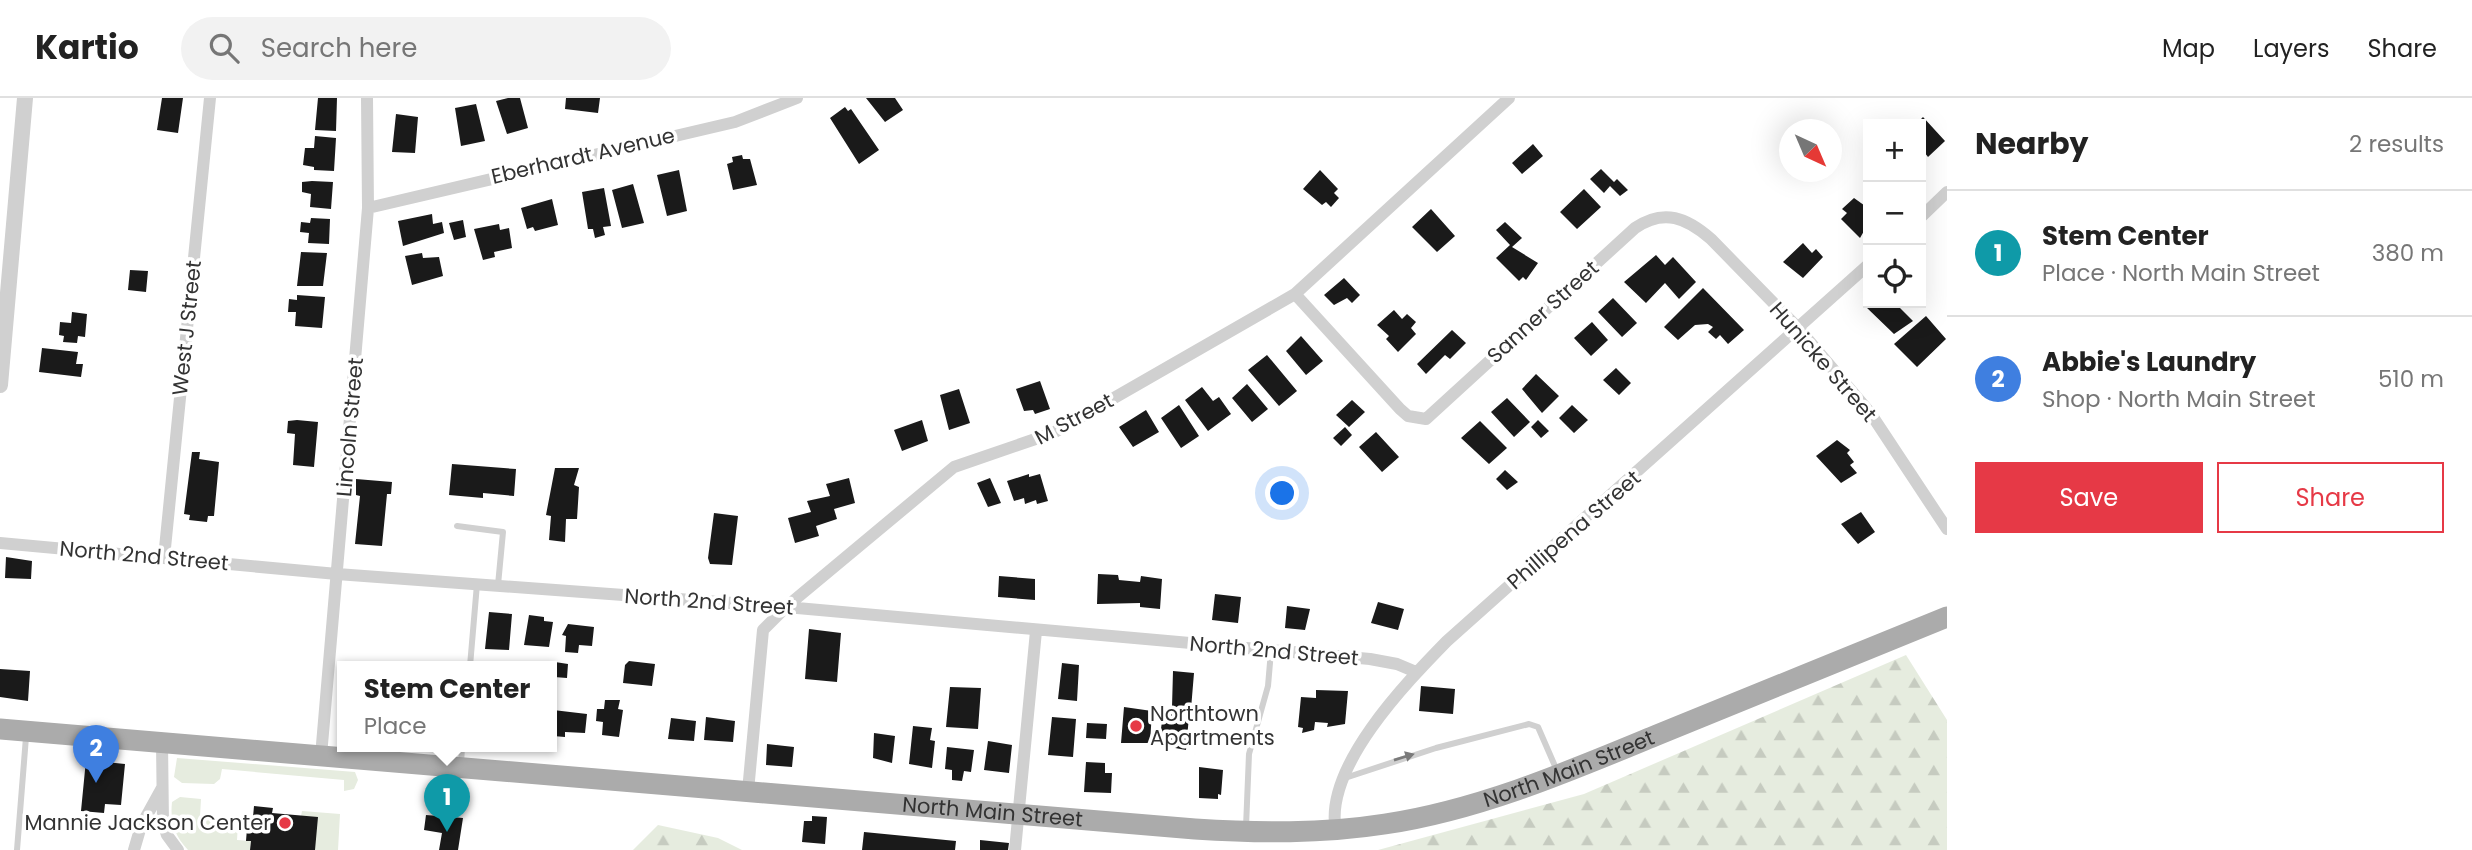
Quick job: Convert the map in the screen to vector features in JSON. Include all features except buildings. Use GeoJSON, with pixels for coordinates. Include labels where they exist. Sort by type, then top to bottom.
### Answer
{"type":"FeatureCollection","features":[{"type":"Feature","properties":{"kind":"main road","name":"North Main Street"},"geometry":{"type":"LineString","coordinates":[[0,729],[1017,815],[1246,832],[1335,831],[1445,812],[1558,773],[1947,617]]}},
{"type":"Feature","properties":{"kind":"street"},"geometry":{"type":"LineString","coordinates":[[0,385],[25,98]]}},
{"type":"Feature","properties":{"kind":"street","name":"West J Street"},"geometry":{"type":"LineString","coordinates":[[164,558],[210,98]]}},
{"type":"Feature","properties":{"kind":"street","name":"Lincoln Street"},"geometry":{"type":"LineString","coordinates":[[321,756],[368,208],[367,98]]}},
{"type":"Feature","properties":{"kind":"street","name":"Eberhardt Avenue"},"geometry":{"type":"LineString","coordinates":[[368,208],[735,122],[797,98]]}},
{"type":"Feature","properties":{"kind":"street","name":"M Street"},"geometry":{"type":"LineString","coordinates":[[748,791],[763,630],[786,607],[954,467],[1053,433],[1295,294],[1509,98]]}},
{"type":"Feature","properties":{"kind":"street"},"geometry":{"type":"LineString","coordinates":[[1926,212],[1947,192]]}},
{"type":"Feature","properties":{"kind":"street","name":"Sanner Street"},"geometry":{"type":"LineString","coordinates":[[1295,294],[1400,410],[1417,419],[1426,419],[1635,228],[1644,221],[1676,216]]}},
{"type":"Feature","properties":{"kind":"street","name":"Hunicke Street"},"geometry":{"type":"LineString","coordinates":[[1676,216],[1697,227],[1711,239],[1798,328],[1871,414],[1947,530]]}},
{"type":"Feature","properties":{"kind":"street","name":"Phillipena Street"},"geometry":{"type":"LineString","coordinates":[[1335,831],[1335,802],[1340,780],[1382,716],[1416,673],[1447,641],[1863,270]]}},
{"type":"Feature","properties":{"kind":"street","name":"North 2nd Street"},"geometry":{"type":"LineString","coordinates":[[0,543],[337,574],[786,607],[1370,659],[1397,664],[1416,673]]}},
{"type":"Feature","properties":{"kind":"street"},"geometry":{"type":"LineString","coordinates":[[1015,850],[1036,631]]}},
{"type":"Feature","properties":{"kind":"street"},"geometry":{"type":"LineString","coordinates":[[162,743],[163,823],[178,850]]}},
{"type":"Feature","properties":{"kind":"street"},"geometry":{"type":"LineString","coordinates":[[134,850],[141,825],[163,788]]}},
{"type":"Feature","properties":{"kind":"lane"},"geometry":{"type":"LineString","coordinates":[[457,526],[503,532],[498,587]]}},
{"type":"Feature","properties":{"kind":"lane"},"geometry":{"type":"LineString","coordinates":[[470,661],[477,584]]}},
{"type":"Feature","properties":{"kind":"lane"},"geometry":{"type":"LineString","coordinates":[[1246,832],[1248,754],[1268,686],[1271,651]]}},
{"type":"Feature","properties":{"kind":"lane"},"geometry":{"type":"LineString","coordinates":[[1340,780],[1411,755],[1530,724],[1538,727],[1558,773]]}},
{"type":"Feature","properties":{"kind":"lane"},"geometry":{"type":"LineString","coordinates":[[17,850],[27,731]]}},
{"type":"Feature","properties":{"kind":"lane"},"geometry":{"type":"LineString","coordinates":[[460,768],[461,752]]}},
{"type":"Feature","properties":{"kind":"green space"},"geometry":{"type":"Polygon","coordinates":[[[1906,655],[1947,720],[1947,850],[1378,850],[1584,794],[1906,655]]]}},
{"type":"Feature","properties":{"kind":"green space"},"geometry":{"type":"Polygon","coordinates":[[[177,758],[355,772],[358,780],[354,789],[344,791],[344,780],[222,769],[220,779],[214,784],[182,783],[174,777],[177,758]]]}},
{"type":"Feature","properties":{"kind":"green space"},"geometry":{"type":"Polygon","coordinates":[[[180,797],[201,799],[200,817],[234,820],[238,824],[237,840],[251,841],[250,850],[188,850],[179,839],[172,822],[172,802],[180,797]]]}},
{"type":"Feature","properties":{"kind":"green space"},"geometry":{"type":"Polygon","coordinates":[[[302,811],[340,814],[338,850],[315,850],[301,816],[302,811]]]}},
{"type":"Feature","properties":{"kind":"green space"},"geometry":{"type":"Polygon","coordinates":[[[658,825],[718,838],[742,850],[633,850],[658,825]]]}},
{"type":"Feature","properties":{"kind":"place","name":"Northtown Apartments"},"geometry":{"type":"Point","coordinates":[1136,726]}},
{"type":"Feature","properties":{"kind":"place","name":"Abbie's Laundry"},"geometry":{"type":"Point","coordinates":[96,783]}},
{"type":"Feature","properties":{"kind":"place","name":"Mannie Jackson Center"},"geometry":{"type":"Point","coordinates":[285,823]}},
{"type":"Feature","properties":{"kind":"place","name":"Stem Center"},"geometry":{"type":"Point","coordinates":[447,832]}}]}
